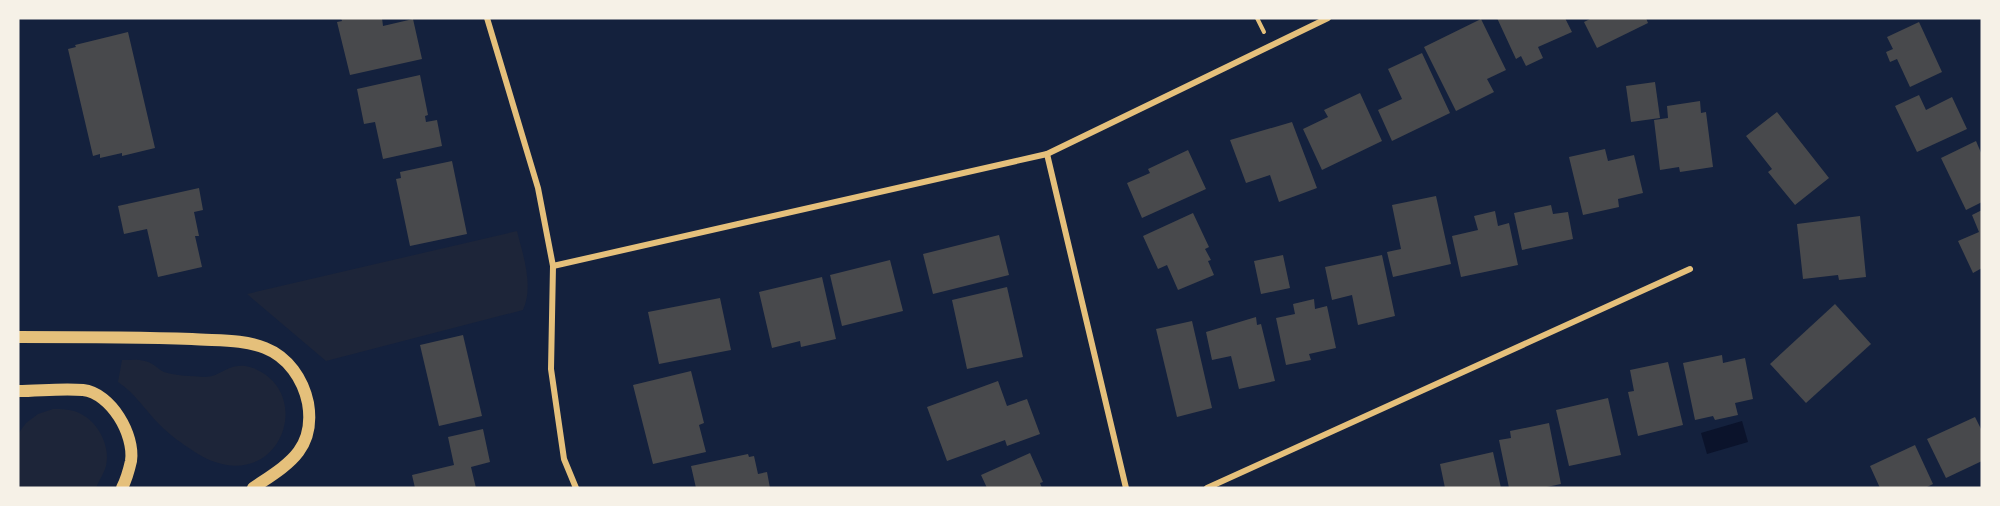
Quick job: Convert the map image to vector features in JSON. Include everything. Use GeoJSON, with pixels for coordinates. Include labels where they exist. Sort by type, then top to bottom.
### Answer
{"type":"FeatureCollection","features":[{"type":"Feature","properties":{"kind":"main road"},"geometry":{"type":"LineString","coordinates":[[18,337],[130,336],[245,342],[267,348],[289,364],[298,376],[306,394],[310,413],[309,432],[303,447],[292,460],[276,474],[253,488]]}},
{"type":"Feature","properties":{"kind":"main road"},"geometry":{"type":"LineString","coordinates":[[18,391],[86,390],[102,398],[118,413],[129,440],[131,460],[122,488]]}},
{"type":"Feature","properties":{"kind":"street"},"geometry":{"type":"LineString","coordinates":[[488,18],[538,188],[553,266],[551,369],[564,459],[576,488]]}},
{"type":"Feature","properties":{"kind":"street"},"geometry":{"type":"LineString","coordinates":[[553,266],[1047,154],[1328,18]]}},
{"type":"Feature","properties":{"kind":"street"},"geometry":{"type":"LineString","coordinates":[[1047,154],[1126,488]]}},
{"type":"Feature","properties":{"kind":"street"},"geometry":{"type":"LineString","coordinates":[[1207,488],[1690,269]]}},
{"type":"Feature","properties":{"kind":"shaded area"},"geometry":{"type":"Polygon","coordinates":[[[517,231],[528,281],[523,310],[326,361],[247,294],[517,231]]]}},
{"type":"Feature","properties":{"kind":"shaded area"},"geometry":{"type":"Polygon","coordinates":[[[122,360],[148,362],[168,373],[205,377],[232,367],[253,368],[272,380],[282,396],[286,415],[282,433],[272,450],[257,461],[237,466],[212,461],[170,434],[130,391],[118,382],[122,360]]]}},
{"type":"Feature","properties":{"kind":"shaded area"},"geometry":{"type":"Polygon","coordinates":[[[53,409],[71,410],[81,414],[93,423],[102,436],[107,459],[96,488],[19,488],[18,434],[26,423],[38,414],[53,409]]]}},
{"type":"Feature","properties":{"kind":"shaded area"},"geometry":{"type":"Polygon","coordinates":[[[1742,421],[1748,442],[1707,454],[1701,433],[1742,421]]]}},
{"type":"Feature","properties":{"kind":"building"},"geometry":{"type":"Polygon","coordinates":[[[341,18],[382,18],[383,26],[413,19],[422,59],[350,75],[337,22],[342,21],[341,18]]]}},
{"type":"Feature","properties":{"kind":"building"},"geometry":{"type":"Polygon","coordinates":[[[1497,18],[1565,18],[1572,32],[1538,47],[1543,58],[1526,66],[1521,56],[1516,59],[1497,18]]]}},
{"type":"Feature","properties":{"kind":"building"},"geometry":{"type":"Polygon","coordinates":[[[1592,18],[1646,18],[1648,23],[1597,48],[1584,22],[1592,18]]]}},
{"type":"Feature","properties":{"kind":"building"},"geometry":{"type":"Polygon","coordinates":[[[1481,19],[1506,70],[1487,79],[1494,92],[1456,111],[1424,47],[1481,19]]]}},
{"type":"Feature","properties":{"kind":"building"},"geometry":{"type":"Polygon","coordinates":[[[1919,22],[1942,72],[1910,87],[1897,59],[1890,62],[1886,52],[1893,49],[1887,37],[1919,22]]]}},
{"type":"Feature","properties":{"kind":"building"},"geometry":{"type":"Polygon","coordinates":[[[128,32],[155,148],[122,156],[122,153],[100,158],[100,154],[93,156],[68,49],[76,47],[75,45],[128,32]]]}},
{"type":"Feature","properties":{"kind":"building"},"geometry":{"type":"Polygon","coordinates":[[[1422,53],[1450,113],[1392,141],[1378,110],[1402,99],[1388,69],[1422,53]]]}},
{"type":"Feature","properties":{"kind":"building"},"geometry":{"type":"Polygon","coordinates":[[[420,75],[428,115],[425,116],[426,122],[437,120],[442,146],[383,159],[375,122],[364,124],[357,89],[420,75]]]}},
{"type":"Feature","properties":{"kind":"building"},"geometry":{"type":"Polygon","coordinates":[[[1655,82],[1660,118],[1631,122],[1626,86],[1655,82]]]}},
{"type":"Feature","properties":{"kind":"building"},"geometry":{"type":"Polygon","coordinates":[[[1360,93],[1382,141],[1322,170],[1303,129],[1328,117],[1324,110],[1360,93]]]}},
{"type":"Feature","properties":{"kind":"building"},"geometry":{"type":"Polygon","coordinates":[[[1919,95],[1926,110],[1952,97],[1967,129],[1917,152],[1895,106],[1919,95]]]}},
{"type":"Feature","properties":{"kind":"building"},"geometry":{"type":"Polygon","coordinates":[[[1700,101],[1701,113],[1706,112],[1713,167],[1680,172],[1679,167],[1660,170],[1654,120],[1668,118],[1667,106],[1700,101]]]}},
{"type":"Feature","properties":{"kind":"building"},"geometry":{"type":"Polygon","coordinates":[[[1777,112],[1829,178],[1795,205],[1768,172],[1772,169],[1746,136],[1777,112]]]}},
{"type":"Feature","properties":{"kind":"building"},"geometry":{"type":"Polygon","coordinates":[[[1292,122],[1317,188],[1279,202],[1270,175],[1246,183],[1230,140],[1292,122]]]}},
{"type":"Feature","properties":{"kind":"building"},"geometry":{"type":"Polygon","coordinates":[[[1976,141],[1982,155],[1982,202],[1966,210],[1941,158],[1976,141]]]}},
{"type":"Feature","properties":{"kind":"building"},"geometry":{"type":"Polygon","coordinates":[[[1605,149],[1608,161],[1634,155],[1643,193],[1618,199],[1619,207],[1583,215],[1569,157],[1605,149]]]}},
{"type":"Feature","properties":{"kind":"building"},"geometry":{"type":"Polygon","coordinates":[[[1188,150],[1206,189],[1142,218],[1127,183],[1150,173],[1148,169],[1188,150]]]}},
{"type":"Feature","properties":{"kind":"building"},"geometry":{"type":"Polygon","coordinates":[[[452,161],[467,234],[410,246],[396,179],[401,178],[400,172],[452,161]]]}},
{"type":"Feature","properties":{"kind":"building"},"geometry":{"type":"Polygon","coordinates":[[[199,188],[203,210],[194,212],[199,236],[195,236],[202,267],[158,277],[147,229],[124,234],[118,206],[199,188]]]}},
{"type":"Feature","properties":{"kind":"building"},"geometry":{"type":"Polygon","coordinates":[[[1436,196],[1451,264],[1393,277],[1387,252],[1401,249],[1392,205],[1436,196]]]}},
{"type":"Feature","properties":{"kind":"building"},"geometry":{"type":"Polygon","coordinates":[[[1551,205],[1553,214],[1568,212],[1573,239],[1522,250],[1514,213],[1551,205]]]}},
{"type":"Feature","properties":{"kind":"building"},"geometry":{"type":"Polygon","coordinates":[[[1982,210],[1982,268],[1973,273],[1958,241],[1979,232],[1972,215],[1982,210]]]}},
{"type":"Feature","properties":{"kind":"building"},"geometry":{"type":"Polygon","coordinates":[[[1495,211],[1498,226],[1509,223],[1518,265],[1461,277],[1452,236],[1478,230],[1474,216],[1495,211]]]}},
{"type":"Feature","properties":{"kind":"building"},"geometry":{"type":"Polygon","coordinates":[[[1193,213],[1209,247],[1205,249],[1211,260],[1208,261],[1214,275],[1178,290],[1167,265],[1158,269],[1143,236],[1193,213]]]}},
{"type":"Feature","properties":{"kind":"building"},"geometry":{"type":"Polygon","coordinates":[[[1860,216],[1866,277],[1839,280],[1838,275],[1803,279],[1797,224],[1860,216]]]}},
{"type":"Feature","properties":{"kind":"building"},"geometry":{"type":"Polygon","coordinates":[[[999,235],[1009,275],[933,294],[923,254],[999,235]]]}},
{"type":"Feature","properties":{"kind":"building"},"geometry":{"type":"Polygon","coordinates":[[[1283,255],[1290,288],[1261,294],[1254,261],[1283,255]]]}},
{"type":"Feature","properties":{"kind":"building"},"geometry":{"type":"Polygon","coordinates":[[[1382,255],[1395,316],[1358,325],[1352,295],[1332,300],[1325,267],[1382,255]]]}},
{"type":"Feature","properties":{"kind":"building"},"geometry":{"type":"Polygon","coordinates":[[[890,260],[903,311],[842,326],[830,275],[890,260]]]}},
{"type":"Feature","properties":{"kind":"building"},"geometry":{"type":"Polygon","coordinates":[[[822,277],[836,339],[801,347],[800,341],[772,348],[759,292],[822,277]]]}},
{"type":"Feature","properties":{"kind":"building"},"geometry":{"type":"Polygon","coordinates":[[[1007,287],[1023,357],[967,369],[952,300],[1007,287]]]}},
{"type":"Feature","properties":{"kind":"building"},"geometry":{"type":"Polygon","coordinates":[[[720,298],[731,350],[659,364],[648,312],[720,298]]]}},
{"type":"Feature","properties":{"kind":"building"},"geometry":{"type":"Polygon","coordinates":[[[1314,299],[1315,309],[1327,306],[1336,348],[1309,354],[1311,360],[1286,365],[1276,318],[1295,314],[1293,304],[1314,299]]]}},
{"type":"Feature","properties":{"kind":"building"},"geometry":{"type":"Polygon","coordinates":[[[1835,304],[1871,344],[1806,403],[1770,364],[1835,304]]]}},
{"type":"Feature","properties":{"kind":"building"},"geometry":{"type":"Polygon","coordinates":[[[1256,317],[1257,325],[1261,324],[1275,381],[1239,389],[1231,356],[1212,360],[1206,332],[1256,317]]]}},
{"type":"Feature","properties":{"kind":"building"},"geometry":{"type":"Polygon","coordinates":[[[1192,321],[1212,408],[1177,417],[1156,329],[1192,321]]]}},
{"type":"Feature","properties":{"kind":"building"},"geometry":{"type":"Polygon","coordinates":[[[463,335],[482,416],[439,426],[420,345],[463,335]]]}},
{"type":"Feature","properties":{"kind":"building"},"geometry":{"type":"Polygon","coordinates":[[[1722,355],[1723,363],[1745,358],[1753,399],[1735,403],[1738,415],[1715,420],[1713,416],[1695,420],[1683,363],[1722,355]]]}},
{"type":"Feature","properties":{"kind":"building"},"geometry":{"type":"Polygon","coordinates":[[[1668,362],[1683,425],[1638,436],[1628,392],[1634,391],[1630,370],[1668,362]]]}},
{"type":"Feature","properties":{"kind":"building"},"geometry":{"type":"Polygon","coordinates":[[[691,371],[704,423],[699,425],[706,452],[653,464],[633,385],[691,371]]]}},
{"type":"Feature","properties":{"kind":"building"},"geometry":{"type":"Polygon","coordinates":[[[998,381],[1007,406],[1027,399],[1040,434],[1007,446],[1005,440],[947,461],[927,407],[998,381]]]}},
{"type":"Feature","properties":{"kind":"building"},"geometry":{"type":"Polygon","coordinates":[[[1608,398],[1621,455],[1569,466],[1556,410],[1608,398]]]}},
{"type":"Feature","properties":{"kind":"building"},"geometry":{"type":"Polygon","coordinates":[[[1975,417],[1982,431],[1982,461],[1946,478],[1927,439],[1975,417]]]}},
{"type":"Feature","properties":{"kind":"building"},"geometry":{"type":"Polygon","coordinates":[[[1549,423],[1561,484],[1542,488],[1509,488],[1499,440],[1511,438],[1510,431],[1549,423]]]}},
{"type":"Feature","properties":{"kind":"building"},"geometry":{"type":"Polygon","coordinates":[[[483,429],[490,462],[471,467],[476,488],[415,488],[412,475],[454,465],[448,437],[483,429]]]}},
{"type":"Feature","properties":{"kind":"building"},"geometry":{"type":"Polygon","coordinates":[[[1915,445],[1933,484],[1925,488],[1880,488],[1870,466],[1915,445]]]}},
{"type":"Feature","properties":{"kind":"building"},"geometry":{"type":"Polygon","coordinates":[[[1493,452],[1501,488],[1445,488],[1440,464],[1493,452]]]}},
{"type":"Feature","properties":{"kind":"building"},"geometry":{"type":"Polygon","coordinates":[[[1030,453],[1043,482],[1040,483],[1042,488],[987,488],[981,475],[1030,453]]]}},
{"type":"Feature","properties":{"kind":"building"},"geometry":{"type":"Polygon","coordinates":[[[748,454],[749,457],[754,456],[758,474],[767,472],[770,488],[696,488],[691,466],[748,454]]]}}]}
